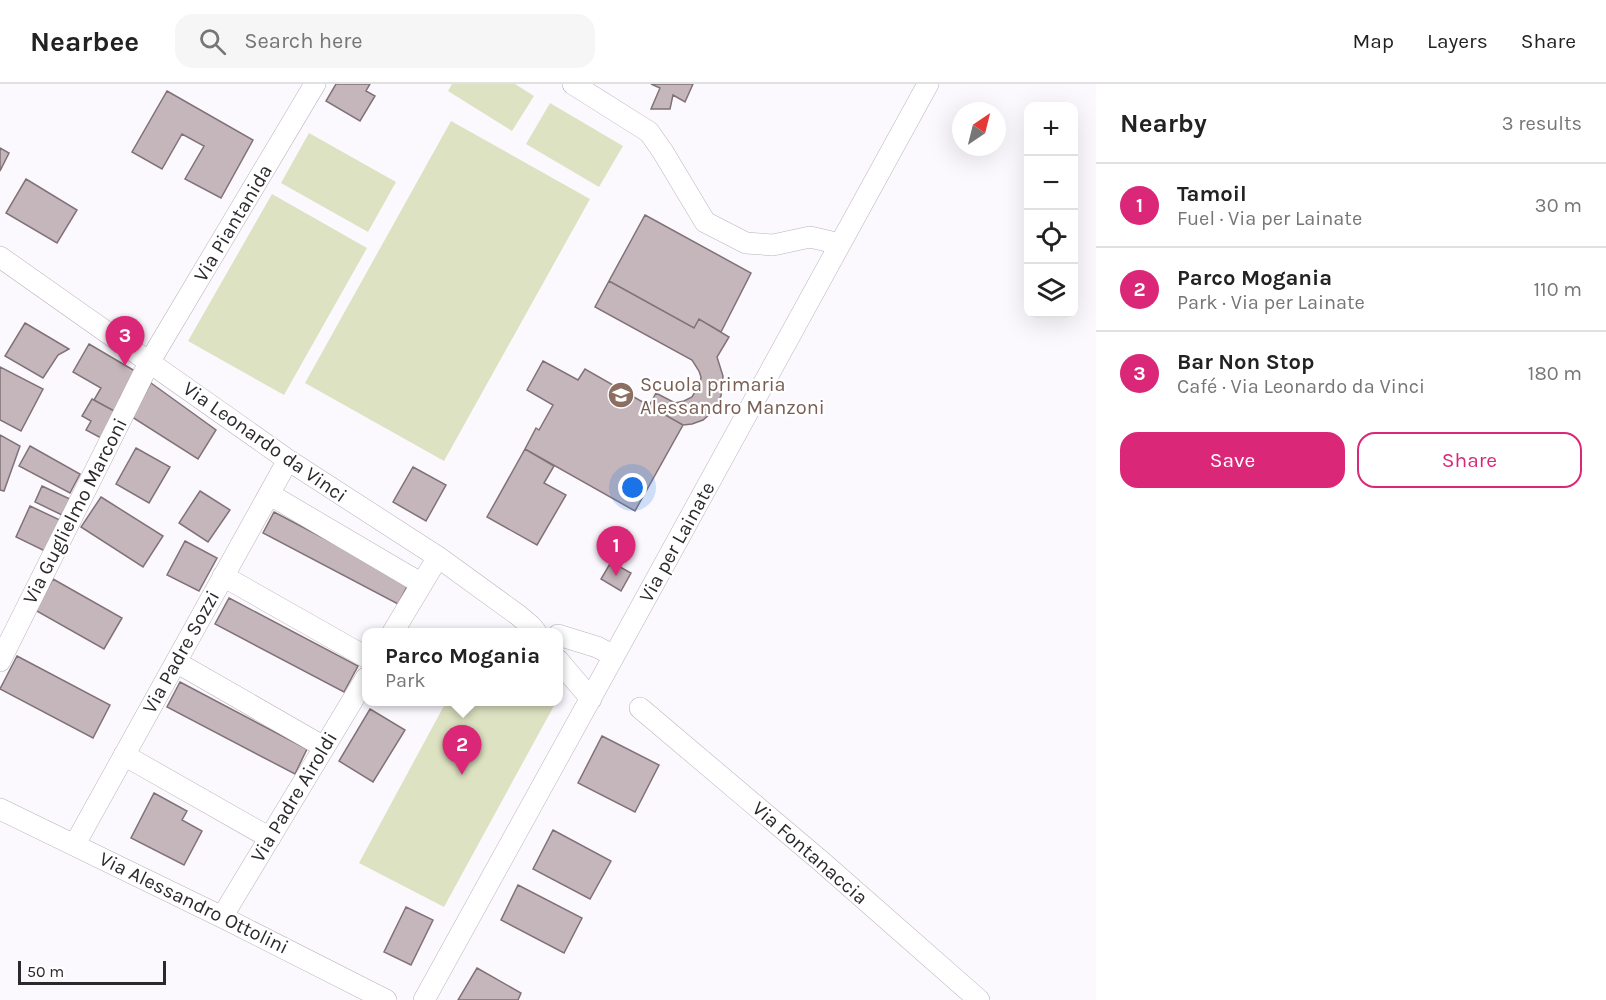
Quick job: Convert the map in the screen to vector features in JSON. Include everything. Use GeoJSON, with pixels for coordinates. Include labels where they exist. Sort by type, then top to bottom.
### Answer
{"type":"FeatureCollection","features":[{"type":"Feature","properties":{"kind":"street","name":"Via Piantanida"},"geometry":{"type":"LineString","coordinates":[[150,361],[315,84]]}},
{"type":"Feature","properties":{"kind":"street"},"geometry":{"type":"LineString","coordinates":[[573,84],[649,132],[705,222],[746,243],[773,246],[810,237],[840,244]]}},
{"type":"Feature","properties":{"kind":"street","name":"Via per Lainate"},"geometry":{"type":"LineString","coordinates":[[424,1000],[928,84]]}},
{"type":"Feature","properties":{"kind":"street","name":"Via Leonardo da Vinci"},"geometry":{"type":"LineString","coordinates":[[0,257],[288,460],[438,557],[536,628]]}},
{"type":"Feature","properties":{"kind":"street","name":"Via Guglielmo Marconi"},"geometry":{"type":"LineString","coordinates":[[0,661],[150,361]]}},
{"type":"Feature","properties":{"kind":"street","name":"Via Padre Sozzi"},"geometry":{"type":"LineString","coordinates":[[75,844],[288,460]]}},
{"type":"Feature","properties":{"kind":"street"},"geometry":{"type":"LineString","coordinates":[[269,494],[422,584]]}},
{"type":"Feature","properties":{"kind":"street"},"geometry":{"type":"LineString","coordinates":[[396,628],[438,557]]}},
{"type":"Feature","properties":{"kind":"street"},"geometry":{"type":"LineString","coordinates":[[224,576],[362,655]]}},
{"type":"Feature","properties":{"kind":"street"},"geometry":{"type":"LineString","coordinates":[[563,637],[597,647],[614,656]]}},
{"type":"Feature","properties":{"kind":"street"},"geometry":{"type":"LineString","coordinates":[[176,662],[324,747]]}},
{"type":"Feature","properties":{"kind":"street"},"geometry":{"type":"LineString","coordinates":[[563,666],[591,699]]}},
{"type":"Feature","properties":{"kind":"street","name":"Via Padre Airoldi"},"geometry":{"type":"LineString","coordinates":[[222,917],[362,685]]}},
{"type":"Feature","properties":{"kind":"street","name":"Via Fontanaccia"},"geometry":{"type":"LineString","coordinates":[[640,708],[822,862],[979,1000]]}},
{"type":"Feature","properties":{"kind":"street"},"geometry":{"type":"LineString","coordinates":[[124,755],[270,838]]}},
{"type":"Feature","properties":{"kind":"street","name":"Via Alessandro Ottolini"},"geometry":{"type":"LineString","coordinates":[[0,809],[75,844],[386,1000]]}},
{"type":"Feature","properties":{"kind":"green space"},"geometry":{"type":"Polygon","coordinates":[[[452,84],[515,84],[534,96],[512,131],[448,91],[452,84]]]}},
{"type":"Feature","properties":{"kind":"green space"},"geometry":{"type":"Polygon","coordinates":[[[550,103],[623,146],[599,187],[526,144],[550,103]]]}},
{"type":"Feature","properties":{"kind":"green space"},"geometry":{"type":"Polygon","coordinates":[[[451,121],[590,199],[444,461],[305,383],[451,121]]]}},
{"type":"Feature","properties":{"kind":"green space"},"geometry":{"type":"Polygon","coordinates":[[[309,133],[396,182],[368,232],[281,183],[309,133]]]}},
{"type":"Feature","properties":{"kind":"green space"},"geometry":{"type":"Polygon","coordinates":[[[272,194],[367,248],[284,395],[188,341],[272,194]]]}},
{"type":"Feature","properties":{"kind":"green space"},"geometry":{"type":"Polygon","coordinates":[[[444,706],[554,706],[444,907],[359,863],[444,706]]]}},
{"type":"Feature","properties":{"kind":"building"},"geometry":{"type":"Polygon","coordinates":[[[336,84],[370,84],[366,91],[375,96],[360,121],[326,101],[336,84]]]}},
{"type":"Feature","properties":{"kind":"building"},"geometry":{"type":"Polygon","coordinates":[[[651,84],[693,84],[685,102],[673,95],[670,109],[651,109],[660,88],[651,84]]]}},
{"type":"Feature","properties":{"kind":"building"},"geometry":{"type":"Polygon","coordinates":[[[167,91],[253,140],[221,198],[185,179],[204,146],[182,134],[162,169],[132,152],[167,91]]]}},
{"type":"Feature","properties":{"kind":"building"},"geometry":{"type":"Polygon","coordinates":[[[0,148],[9,153],[0,171],[0,148]]]}},
{"type":"Feature","properties":{"kind":"building"},"geometry":{"type":"Polygon","coordinates":[[[26,179],[77,210],[57,243],[6,213],[26,179]]]}},
{"type":"Feature","properties":{"kind":"building"},"geometry":{"type":"Polygon","coordinates":[[[645,215],[751,273],[721,332],[699,319],[694,328],[609,281],[645,215]]]}},
{"type":"Feature","properties":{"kind":"building"},"geometry":{"type":"Polygon","coordinates":[[[609,281],[694,328],[699,319],[729,337],[717,357],[723,376],[721,396],[711,413],[703,420],[683,425],[649,406],[656,393],[675,403],[692,397],[700,384],[701,377],[692,360],[595,307],[609,281]]]}},
{"type":"Feature","properties":{"kind":"building"},"geometry":{"type":"Polygon","coordinates":[[[25,323],[69,349],[58,355],[43,378],[5,356],[25,323]]]}},
{"type":"Feature","properties":{"kind":"building"},"geometry":{"type":"Polygon","coordinates":[[[89,344],[135,371],[120,398],[123,400],[116,412],[94,400],[101,388],[73,372],[89,344]]]}},
{"type":"Feature","properties":{"kind":"building"},"geometry":{"type":"Polygon","coordinates":[[[543,361],[578,380],[585,369],[683,425],[635,511],[525,449],[536,428],[539,430],[553,405],[527,390],[543,361]]]}},
{"type":"Feature","properties":{"kind":"building"},"geometry":{"type":"Polygon","coordinates":[[[0,367],[43,389],[21,431],[0,420],[0,367]]]}},
{"type":"Feature","properties":{"kind":"building"},"geometry":{"type":"Polygon","coordinates":[[[151,383],[216,430],[198,459],[132,417],[151,383]]]}},
{"type":"Feature","properties":{"kind":"building"},"geometry":{"type":"Polygon","coordinates":[[[92,399],[116,412],[101,438],[86,430],[91,421],[82,416],[92,399]]]}},
{"type":"Feature","properties":{"kind":"building"},"geometry":{"type":"Polygon","coordinates":[[[0,435],[20,446],[4,491],[0,490],[0,435]]]}},
{"type":"Feature","properties":{"kind":"building"},"geometry":{"type":"Polygon","coordinates":[[[30,446],[80,474],[70,493],[19,466],[30,446]]]}},
{"type":"Feature","properties":{"kind":"building"},"geometry":{"type":"Polygon","coordinates":[[[136,448],[170,467],[149,503],[116,484],[136,448]]]}},
{"type":"Feature","properties":{"kind":"building"},"geometry":{"type":"Polygon","coordinates":[[[525,449],[554,466],[544,483],[566,495],[537,545],[487,517],[525,449]]]}},
{"type":"Feature","properties":{"kind":"building"},"geometry":{"type":"Polygon","coordinates":[[[413,467],[446,485],[426,521],[393,502],[413,467]]]}},
{"type":"Feature","properties":{"kind":"building"},"geometry":{"type":"Polygon","coordinates":[[[42,486],[70,499],[62,515],[35,502],[42,486]]]}},
{"type":"Feature","properties":{"kind":"building"},"geometry":{"type":"Polygon","coordinates":[[[200,491],[230,510],[208,542],[179,523],[200,491]]]}},
{"type":"Feature","properties":{"kind":"building"},"geometry":{"type":"Polygon","coordinates":[[[101,497],[163,536],[143,567],[81,527],[101,497]]]}},
{"type":"Feature","properties":{"kind":"building"},"geometry":{"type":"Polygon","coordinates":[[[30,506],[62,521],[47,552],[16,537],[30,506]]]}},
{"type":"Feature","properties":{"kind":"building"},"geometry":{"type":"Polygon","coordinates":[[[274,512],[409,583],[398,604],[263,533],[274,512]]]}},
{"type":"Feature","properties":{"kind":"building"},"geometry":{"type":"Polygon","coordinates":[[[185,541],[217,558],[199,591],[167,575],[185,541]]]}},
{"type":"Feature","properties":{"kind":"building"},"geometry":{"type":"Polygon","coordinates":[[[611,562],[631,573],[621,591],[601,579],[611,562]]]}},
{"type":"Feature","properties":{"kind":"building"},"geometry":{"type":"Polygon","coordinates":[[[53,579],[122,618],[104,649],[35,610],[53,579]]]}},
{"type":"Feature","properties":{"kind":"building"},"geometry":{"type":"Polygon","coordinates":[[[229,598],[358,666],[344,692],[215,624],[229,598]]]}},
{"type":"Feature","properties":{"kind":"building"},"geometry":{"type":"Polygon","coordinates":[[[17,656],[110,705],[93,738],[0,689],[17,656]]]}},
{"type":"Feature","properties":{"kind":"building"},"geometry":{"type":"Polygon","coordinates":[[[180,682],[307,749],[295,774],[167,707],[180,682]]]}},
{"type":"Feature","properties":{"kind":"building"},"geometry":{"type":"Polygon","coordinates":[[[370,709],[405,730],[373,782],[339,761],[370,709]]]}},
{"type":"Feature","properties":{"kind":"building"},"geometry":{"type":"Polygon","coordinates":[[[602,736],[659,765],[635,812],[578,783],[602,736]]]}},
{"type":"Feature","properties":{"kind":"building"},"geometry":{"type":"Polygon","coordinates":[[[154,793],[187,811],[182,820],[202,831],[184,865],[131,838],[154,793]]]}},
{"type":"Feature","properties":{"kind":"building"},"geometry":{"type":"Polygon","coordinates":[[[553,830],[611,861],[590,899],[533,869],[553,830]]]}},
{"type":"Feature","properties":{"kind":"building"},"geometry":{"type":"Polygon","coordinates":[[[518,885],[582,918],[564,953],[501,920],[518,885]]]}},
{"type":"Feature","properties":{"kind":"building"},"geometry":{"type":"Polygon","coordinates":[[[406,907],[433,920],[411,965],[384,952],[406,907]]]}},
{"type":"Feature","properties":{"kind":"building"},"geometry":{"type":"Polygon","coordinates":[[[477,968],[521,993],[518,1000],[458,1000],[477,968]]]}},
{"type":"Feature","properties":{"kind":"place","name":"Bar Non Stop"},"geometry":{"type":"Point","coordinates":[125,366]}},
{"type":"Feature","properties":{"kind":"place","name":"Scuola primaria Alessandro Manzoni"},"geometry":{"type":"Point","coordinates":[621,395]}},
{"type":"Feature","properties":{"kind":"place","name":"Tamoil"},"geometry":{"type":"Point","coordinates":[616,576]}},
{"type":"Feature","properties":{"kind":"place","name":"Parco Mogania"},"geometry":{"type":"Point","coordinates":[462,775]}}]}
